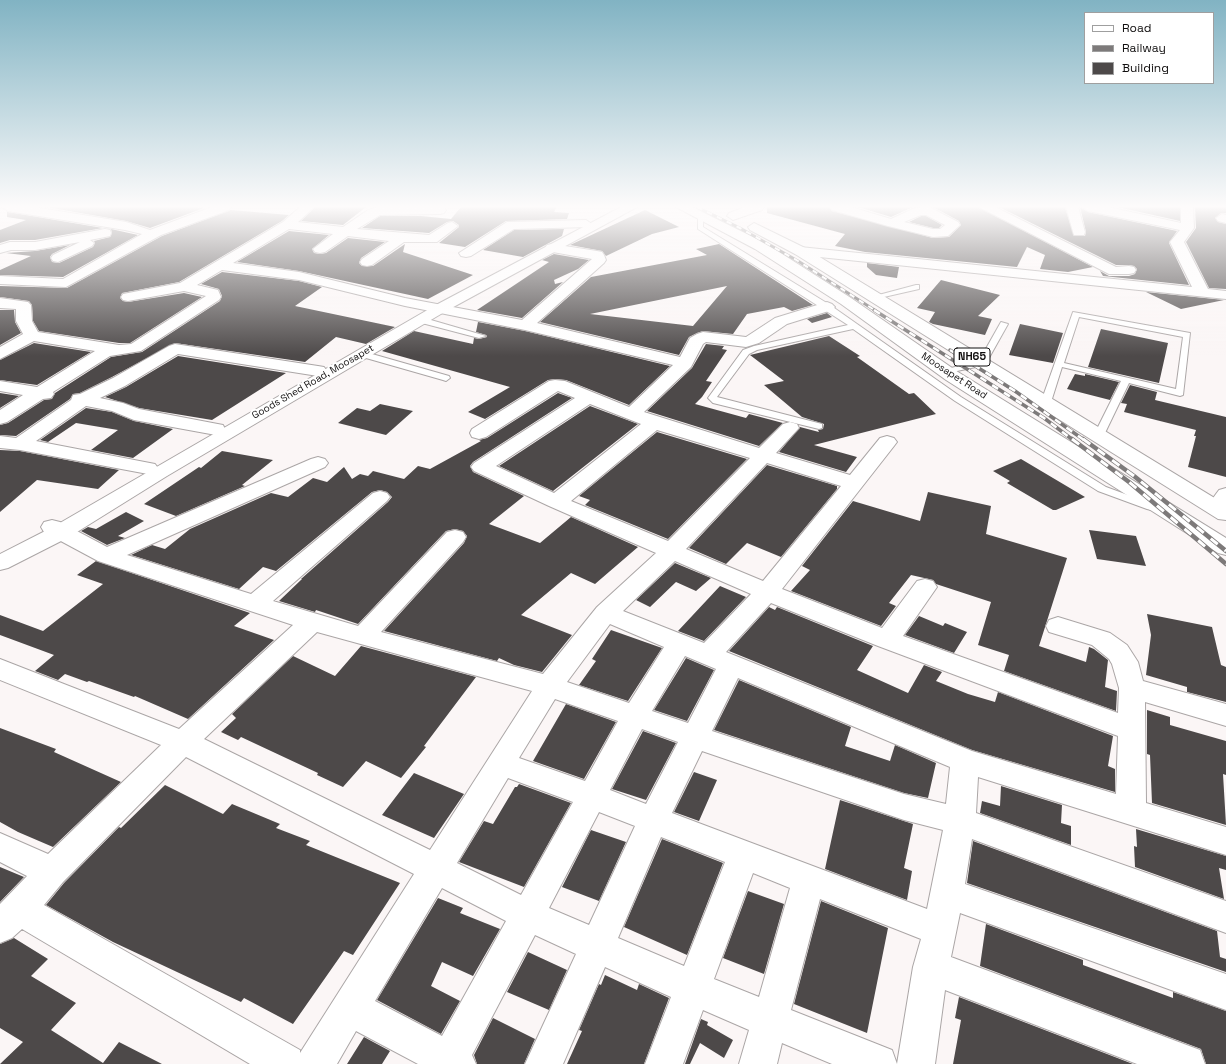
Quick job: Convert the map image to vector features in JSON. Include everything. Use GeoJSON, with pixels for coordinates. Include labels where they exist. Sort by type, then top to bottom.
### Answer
{"type":"FeatureCollection","features":[{"type":"Feature","properties":{"kind":"main road"},"geometry":{"type":"LineString","coordinates":[[0,302],[23,305],[66,283],[109,257]]}},
{"type":"Feature","properties":{"kind":"main road"},"geometry":{"type":"LineString","coordinates":[[128,297],[184,287],[237,257]]}},
{"type":"Feature","properties":{"kind":"main road"},"geometry":{"type":"LineString","coordinates":[[367,262],[374,257]]}},
{"type":"Feature","properties":{"kind":"main road","name":"Goods Shed Road, Moosapet"},"geometry":{"type":"LineString","coordinates":[[0,563],[362,354],[430,311],[527,257]]}},
{"type":"Feature","properties":{"kind":"main road","name":"Goods Shed Road, Moosapet"},"geometry":{"type":"LineString","coordinates":[[0,554],[57,529],[148,468],[318,370],[535,257]]}},
{"type":"Feature","properties":{"kind":"main road"},"geometry":{"type":"LineString","coordinates":[[525,325],[599,260],[598,257]]}},
{"type":"Feature","properties":{"kind":"main road","name":"Moosapet Road"},"geometry":{"type":"LineString","coordinates":[[773,257],[810,288],[846,301],[946,372],[1178,516],[1226,548]]}},
{"type":"Feature","properties":{"kind":"main road","name":"NH65"},"geometry":{"type":"LineString","coordinates":[[811,257],[1099,436],[1223,505]]}},
{"type":"Feature","properties":{"kind":"main road"},"geometry":{"type":"LineString","coordinates":[[864,257],[1226,295]]}},
{"type":"Feature","properties":{"kind":"main road"},"geometry":{"type":"LineString","coordinates":[[1085,257],[1114,271],[1129,270]]}},
{"type":"Feature","properties":{"kind":"main road"},"geometry":{"type":"LineString","coordinates":[[1184,257],[1202,292]]}},
{"type":"Feature","properties":{"kind":"main road"},"geometry":{"type":"LineString","coordinates":[[222,266],[299,276],[405,302],[430,311],[525,325],[685,363]]}},
{"type":"Feature","properties":{"kind":"main road"},"geometry":{"type":"LineString","coordinates":[[0,280],[66,283]]}},
{"type":"Feature","properties":{"kind":"main road"},"geometry":{"type":"LineString","coordinates":[[0,302],[31,282]]}},
{"type":"Feature","properties":{"kind":"main road"},"geometry":{"type":"LineString","coordinates":[[0,354],[32,336],[125,351],[135,348],[214,296],[213,293],[184,287]]}},
{"type":"Feature","properties":{"kind":"main road"},"geometry":{"type":"LineString","coordinates":[[23,305],[24,321],[32,336]]}},
{"type":"Feature","properties":{"kind":"main road"},"geometry":{"type":"LineString","coordinates":[[631,414],[685,363],[696,341],[703,337],[746,342],[753,340],[782,321],[827,307]]}},
{"type":"Feature","properties":{"kind":"main road"},"geometry":{"type":"LineString","coordinates":[[20,444],[84,399],[119,382],[175,349],[318,370]]}},
{"type":"Feature","properties":{"kind":"main road"},"geometry":{"type":"LineString","coordinates":[[0,418],[105,352],[118,350]]}},
{"type":"Feature","properties":{"kind":"main road"},"geometry":{"type":"LineString","coordinates":[[479,433],[555,385],[589,396],[654,423],[854,482]]}},
{"type":"Feature","properties":{"kind":"main road"},"geometry":{"type":"LineString","coordinates":[[0,386],[39,394],[84,399],[117,407],[134,414],[216,429]]}},
{"type":"Feature","properties":{"kind":"main road"},"geometry":{"type":"LineString","coordinates":[[589,396],[481,467],[556,502],[767,592],[887,640],[1133,730]]}},
{"type":"Feature","properties":{"kind":"main road"},"geometry":{"type":"LineString","coordinates":[[556,502],[654,423]]}},
{"type":"Feature","properties":{"kind":"main road"},"geometry":{"type":"LineString","coordinates":[[315,1064],[549,686],[606,613],[671,552],[790,428]]}},
{"type":"Feature","properties":{"kind":"main road"},"geometry":{"type":"LineString","coordinates":[[0,442],[20,444],[148,468]]}},
{"type":"Feature","properties":{"kind":"main road"},"geometry":{"type":"LineString","coordinates":[[544,1064],[653,820],[695,737],[720,660],[767,592],[887,442]]}},
{"type":"Feature","properties":{"kind":"main road"},"geometry":{"type":"LineString","coordinates":[[106,556],[318,464]]}},
{"type":"Feature","properties":{"kind":"main road"},"geometry":{"type":"LineString","coordinates":[[256,603],[380,497]]}},
{"type":"Feature","properties":{"kind":"main road"},"geometry":{"type":"LineString","coordinates":[[57,529],[106,556],[312,622],[549,686],[904,807],[960,821],[1226,917]]}},
{"type":"Feature","properties":{"kind":"main road"},"geometry":{"type":"LineString","coordinates":[[364,635],[455,537]]}},
{"type":"Feature","properties":{"kind":"main road"},"geometry":{"type":"LineString","coordinates":[[887,640],[925,587]]}},
{"type":"Feature","properties":{"kind":"main road"},"geometry":{"type":"LineString","coordinates":[[606,613],[965,761],[1226,841]]}},
{"type":"Feature","properties":{"kind":"main road"},"geometry":{"type":"LineString","coordinates":[[286,1064],[10,918],[52,872],[183,742],[312,622]]}},
{"type":"Feature","properties":{"kind":"main road"},"geometry":{"type":"LineString","coordinates":[[1058,626],[1101,639],[1118,652],[1125,662],[1132,688],[1133,730],[1131,812]]}},
{"type":"Feature","properties":{"kind":"main road"},"geometry":{"type":"LineString","coordinates":[[351,1008],[451,1063],[591,796],[635,716],[680,643]]}},
{"type":"Feature","properties":{"kind":"main road"},"geometry":{"type":"LineString","coordinates":[[3,674],[183,742],[435,868],[527,916],[692,988],[878,1064]]}},
{"type":"Feature","properties":{"kind":"main road"},"geometry":{"type":"LineString","coordinates":[[1132,688],[1226,715]]}},
{"type":"Feature","properties":{"kind":"main road"},"geometry":{"type":"LineString","coordinates":[[916,1064],[931,967],[940,930],[960,821],[965,761]]}},
{"type":"Feature","properties":{"kind":"main road"},"geometry":{"type":"LineString","coordinates":[[502,764],[591,796],[940,930]]}},
{"type":"Feature","properties":{"kind":"main road"},"geometry":{"type":"LineString","coordinates":[[0,847],[52,872]]}},
{"type":"Feature","properties":{"kind":"main road"},"geometry":{"type":"LineString","coordinates":[[664,1064],[744,855]]}},
{"type":"Feature","properties":{"kind":"main road"},"geometry":{"type":"LineString","coordinates":[[758,1064],[809,880]]}},
{"type":"Feature","properties":{"kind":"main road"},"geometry":{"type":"LineString","coordinates":[[946,893],[1226,992]]}},
{"type":"Feature","properties":{"kind":"main road"},"geometry":{"type":"LineString","coordinates":[[931,967],[1186,1064]]}},
{"type":"Feature","properties":{"kind":"lane"},"geometry":{"type":"LineString","coordinates":[[875,297],[916,287]]}},
{"type":"Feature","properties":{"kind":"lane"},"geometry":{"type":"LineString","coordinates":[[810,288],[827,307],[958,399],[1102,490],[1178,516]]}},
{"type":"Feature","properties":{"kind":"lane"},"geometry":{"type":"LineString","coordinates":[[430,311],[482,336]]}},
{"type":"Feature","properties":{"kind":"lane"},"geometry":{"type":"LineString","coordinates":[[1046,402],[1076,314],[1187,335],[1180,393],[1059,364]]}},
{"type":"Feature","properties":{"kind":"lane"},"geometry":{"type":"LineString","coordinates":[[946,372],[982,363],[1004,324]]}},
{"type":"Feature","properties":{"kind":"lane"},"geometry":{"type":"LineString","coordinates":[[819,426],[716,401],[712,398],[746,352],[754,348],[855,326]]}},
{"type":"Feature","properties":{"kind":"lane"},"geometry":{"type":"LineString","coordinates":[[362,354],[446,378]]}},
{"type":"Feature","properties":{"kind":"lane"},"geometry":{"type":"LineString","coordinates":[[1099,436],[1126,380]]}},
{"type":"Feature","properties":{"kind":"building"},"geometry":{"type":"Polygon","coordinates":[[[30,257],[50,257],[52,262],[59,263],[72,257],[99,257],[63,277],[0,275],[0,270],[30,257]]]}},
{"type":"Feature","properties":{"kind":"building"},"geometry":{"type":"Polygon","coordinates":[[[124,257],[222,257],[179,282],[122,293],[120,298],[123,301],[128,302],[184,293],[202,297],[130,343],[119,343],[39,331],[33,321],[32,305],[29,301],[0,297],[0,286],[67,288],[124,257]]]}},
{"type":"Feature","properties":{"kind":"building"},"geometry":{"type":"Polygon","coordinates":[[[246,257],[363,257],[359,263],[362,266],[373,266],[387,257],[417,257],[473,275],[428,299],[299,271],[237,262],[246,257]]]}},
{"type":"Feature","properties":{"kind":"building"},"geometry":{"type":"Polygon","coordinates":[[[549,257],[569,257],[589,260],[578,269],[554,280],[555,284],[563,282],[522,318],[477,310],[549,262],[542,260],[549,257]]]}},
{"type":"Feature","properties":{"kind":"building"},"geometry":{"type":"Polygon","coordinates":[[[698,257],[738,257],[813,305],[792,311],[784,307],[747,314],[733,334],[703,331],[689,337],[679,355],[540,322],[591,277],[698,257]],[[727,286],[590,314],[693,326],[727,286]]]}},
{"type":"Feature","properties":{"kind":"building"},"geometry":{"type":"Polygon","coordinates":[[[912,257],[1022,257],[1017,267],[912,257]]]}},
{"type":"Feature","properties":{"kind":"building"},"geometry":{"type":"Polygon","coordinates":[[[1044,257],[1073,257],[1093,267],[1068,272],[1040,269],[1044,257]]]}},
{"type":"Feature","properties":{"kind":"building"},"geometry":{"type":"Polygon","coordinates":[[[1099,257],[1176,257],[1189,285],[1103,276],[1100,271],[1109,276],[1129,276],[1135,274],[1137,269],[1134,266],[1129,265],[1116,265],[1099,257]]]}},
{"type":"Feature","properties":{"kind":"building"},"geometry":{"type":"Polygon","coordinates":[[[1193,257],[1226,257],[1226,289],[1209,288],[1193,257]]]}},
{"type":"Feature","properties":{"kind":"building"},"geometry":{"type":"Polygon","coordinates":[[[867,263],[899,267],[897,278],[876,275],[867,267],[867,263]]]}},
{"type":"Feature","properties":{"kind":"building"},"geometry":{"type":"Polygon","coordinates":[[[222,272],[299,281],[322,287],[295,306],[395,327],[366,344],[336,337],[305,362],[175,343],[80,393],[73,394],[70,399],[16,436],[0,435],[0,425],[8,423],[44,400],[52,399],[55,393],[111,357],[142,352],[220,301],[222,296],[219,289],[201,284],[222,272]]]}},
{"type":"Feature","properties":{"kind":"building"},"geometry":{"type":"Polygon","coordinates":[[[941,280],[1000,295],[978,316],[992,319],[985,335],[933,324],[929,322],[935,312],[917,308],[941,280]]]}},
{"type":"Feature","properties":{"kind":"building"},"geometry":{"type":"Polygon","coordinates":[[[1146,292],[1224,300],[1181,309],[1146,292]]]}},
{"type":"Feature","properties":{"kind":"building"},"geometry":{"type":"Polygon","coordinates":[[[0,310],[14,310],[15,322],[21,333],[0,345],[0,310]]]}},
{"type":"Feature","properties":{"kind":"building"},"geometry":{"type":"Polygon","coordinates":[[[827,313],[832,317],[812,323],[807,319],[827,313]]]}},
{"type":"Feature","properties":{"kind":"building"},"geometry":{"type":"Polygon","coordinates":[[[478,322],[525,331],[670,366],[629,405],[566,380],[555,379],[548,380],[485,419],[468,412],[510,387],[382,351],[414,331],[473,344],[474,338],[479,339],[487,337],[486,335],[476,332],[478,322]]]}},
{"type":"Feature","properties":{"kind":"building"},"geometry":{"type":"Polygon","coordinates":[[[1020,324],[1063,333],[1053,363],[1009,355],[1020,324]]]}},
{"type":"Feature","properties":{"kind":"building"},"geometry":{"type":"Polygon","coordinates":[[[1101,329],[1168,343],[1159,383],[1088,367],[1101,329]]]}},
{"type":"Feature","properties":{"kind":"building"},"geometry":{"type":"Polygon","coordinates":[[[829,336],[860,356],[857,357],[909,394],[914,393],[936,414],[814,445],[857,457],[846,472],[779,452],[800,427],[819,432],[818,430],[823,429],[824,424],[802,417],[764,385],[784,381],[750,355],[829,336]]]}},
{"type":"Feature","properties":{"kind":"building"},"geometry":{"type":"Polygon","coordinates":[[[34,343],[91,352],[37,385],[0,380],[0,360],[34,343]]]}},
{"type":"Feature","properties":{"kind":"building"},"geometry":{"type":"Polygon","coordinates":[[[706,344],[724,346],[722,349],[727,350],[706,381],[712,382],[702,397],[695,404],[746,418],[749,414],[783,423],[759,446],[647,411],[692,368],[706,344]]]}},
{"type":"Feature","properties":{"kind":"building"},"geometry":{"type":"Polygon","coordinates":[[[178,356],[286,373],[212,420],[139,408],[105,397],[126,387],[178,356]]]}},
{"type":"Feature","properties":{"kind":"building"},"geometry":{"type":"Polygon","coordinates":[[[1075,374],[1085,376],[1085,374],[1119,382],[1110,400],[1067,389],[1075,374]]]}},
{"type":"Feature","properties":{"kind":"building"},"geometry":{"type":"Polygon","coordinates":[[[1130,385],[1157,392],[1155,400],[1226,417],[1226,477],[1188,467],[1196,436],[1194,436],[1196,430],[1124,412],[1127,404],[1121,403],[1130,385]]]}},
{"type":"Feature","properties":{"kind":"building"},"geometry":{"type":"Polygon","coordinates":[[[0,393],[19,396],[0,408],[0,393]]]}},
{"type":"Feature","properties":{"kind":"building"},"geometry":{"type":"Polygon","coordinates":[[[558,393],[572,398],[473,462],[470,466],[473,472],[524,496],[489,524],[540,543],[571,517],[638,547],[595,584],[571,573],[521,615],[572,635],[542,672],[514,665],[499,658],[497,661],[384,631],[464,543],[467,536],[463,531],[455,529],[446,531],[358,624],[316,610],[315,612],[279,601],[301,579],[388,502],[392,497],[387,492],[380,490],[372,492],[276,571],[263,567],[239,589],[131,555],[152,545],[165,549],[190,529],[271,493],[288,497],[313,478],[327,482],[344,467],[352,479],[360,474],[368,476],[373,471],[404,479],[418,466],[430,469],[481,441],[479,440],[487,438],[558,393]]]}},
{"type":"Feature","properties":{"kind":"building"},"geometry":{"type":"Polygon","coordinates":[[[380,404],[413,411],[386,435],[338,423],[357,408],[370,411],[380,404]]]}},
{"type":"Feature","properties":{"kind":"building"},"geometry":{"type":"Polygon","coordinates":[[[590,406],[638,424],[553,491],[499,466],[590,406]]]}},
{"type":"Feature","properties":{"kind":"building"},"geometry":{"type":"Polygon","coordinates":[[[86,408],[112,412],[134,421],[173,429],[133,458],[91,450],[118,430],[76,423],[48,442],[40,440],[86,408]]]}},
{"type":"Feature","properties":{"kind":"building"},"geometry":{"type":"Polygon","coordinates":[[[657,432],[747,459],[668,539],[585,505],[590,500],[579,496],[657,432]]]}},
{"type":"Feature","properties":{"kind":"building"},"geometry":{"type":"Polygon","coordinates":[[[0,450],[20,451],[119,470],[98,489],[37,480],[0,512],[0,450]]]}},
{"type":"Feature","properties":{"kind":"building"},"geometry":{"type":"Polygon","coordinates":[[[222,451],[273,460],[242,485],[245,486],[176,516],[144,504],[199,467],[201,468],[222,451]]]}},
{"type":"Feature","properties":{"kind":"building"},"geometry":{"type":"Polygon","coordinates":[[[1021,459],[1085,497],[1053,510],[1007,483],[1010,481],[993,471],[1021,459]]]}},
{"type":"Feature","properties":{"kind":"building"},"geometry":{"type":"Polygon","coordinates":[[[767,465],[837,486],[837,489],[781,557],[747,543],[726,564],[689,548],[767,465]]]}},
{"type":"Feature","properties":{"kind":"building"},"geometry":{"type":"Polygon","coordinates":[[[928,492],[991,506],[986,534],[1067,558],[1039,646],[1086,662],[1089,647],[1108,660],[1105,687],[1117,691],[1116,711],[1004,671],[1009,655],[978,645],[991,602],[936,584],[933,580],[911,575],[889,603],[896,606],[881,626],[791,591],[810,570],[802,566],[853,501],[920,521],[928,492]]]}},
{"type":"Feature","properties":{"kind":"building"},"geometry":{"type":"Polygon","coordinates":[[[126,512],[144,521],[118,536],[125,538],[107,545],[81,531],[88,527],[96,529],[126,512]]]}},
{"type":"Feature","properties":{"kind":"building"},"geometry":{"type":"Polygon","coordinates":[[[1089,530],[1136,536],[1146,566],[1097,559],[1089,530]]]}},
{"type":"Feature","properties":{"kind":"building"},"geometry":{"type":"Polygon","coordinates":[[[96,561],[250,613],[234,626],[274,640],[188,719],[135,696],[134,697],[89,681],[87,682],[65,674],[58,680],[35,671],[54,655],[0,635],[0,615],[43,631],[103,584],[77,575],[96,561]]]}},
{"type":"Feature","properties":{"kind":"building"},"geometry":{"type":"Polygon","coordinates":[[[675,563],[711,578],[696,591],[676,582],[650,607],[636,600],[675,563]]]}},
{"type":"Feature","properties":{"kind":"building"},"geometry":{"type":"Polygon","coordinates":[[[720,586],[746,597],[704,641],[678,631],[720,586]]]}},
{"type":"Feature","properties":{"kind":"building"},"geometry":{"type":"Polygon","coordinates":[[[769,607],[775,610],[777,607],[873,646],[857,670],[908,693],[924,665],[942,672],[936,681],[968,694],[995,702],[998,692],[1113,736],[1108,766],[1115,769],[1115,792],[972,750],[729,651],[769,607]]]}},
{"type":"Feature","properties":{"kind":"building"},"geometry":{"type":"Polygon","coordinates":[[[1147,614],[1212,627],[1221,665],[1226,667],[1226,702],[1187,692],[1187,687],[1146,675],[1151,635],[1147,614]]]}},
{"type":"Feature","properties":{"kind":"building"},"geometry":{"type":"Polygon","coordinates":[[[919,616],[943,626],[945,623],[967,632],[954,653],[905,635],[919,616]]]}},
{"type":"Feature","properties":{"kind":"building"},"geometry":{"type":"Polygon","coordinates":[[[611,630],[662,648],[628,701],[579,685],[596,661],[592,659],[611,630]]]}},
{"type":"Feature","properties":{"kind":"building"},"geometry":{"type":"Polygon","coordinates":[[[361,646],[476,677],[424,746],[426,747],[401,778],[366,761],[343,787],[317,775],[318,773],[241,737],[238,740],[221,732],[236,718],[232,714],[293,656],[335,676],[361,646]]]}},
{"type":"Feature","properties":{"kind":"building"},"geometry":{"type":"Polygon","coordinates":[[[686,658],[714,670],[687,721],[654,710],[686,658]]]}},
{"type":"Feature","properties":{"kind":"building"},"geometry":{"type":"Polygon","coordinates":[[[739,680],[851,727],[845,746],[890,761],[895,745],[936,763],[928,798],[904,793],[714,730],[739,680]]]}},
{"type":"Feature","properties":{"kind":"building"},"geometry":{"type":"Polygon","coordinates":[[[566,704],[616,722],[584,779],[533,761],[566,704]]]}},
{"type":"Feature","properties":{"kind":"building"},"geometry":{"type":"Polygon","coordinates":[[[1147,710],[1170,717],[1170,725],[1226,741],[1226,775],[1223,774],[1226,825],[1152,803],[1150,755],[1147,754],[1147,710]]]}},
{"type":"Feature","properties":{"kind":"building"},"geometry":{"type":"Polygon","coordinates":[[[0,728],[56,749],[54,752],[121,782],[53,847],[18,832],[0,822],[0,728]]]}},
{"type":"Feature","properties":{"kind":"building"},"geometry":{"type":"Polygon","coordinates":[[[643,731],[676,743],[646,800],[612,789],[643,731]]]}},
{"type":"Feature","properties":{"kind":"building"},"geometry":{"type":"Polygon","coordinates":[[[694,772],[717,780],[699,821],[674,812],[694,772]]]}},
{"type":"Feature","properties":{"kind":"building"},"geometry":{"type":"Polygon","coordinates":[[[414,773],[464,794],[434,838],[382,815],[414,773]]]}},
{"type":"Feature","properties":{"kind":"building"},"geometry":{"type":"Polygon","coordinates":[[[519,784],[571,803],[524,887],[459,862],[484,821],[493,824],[515,787],[519,784]]]}},
{"type":"Feature","properties":{"kind":"building"},"geometry":{"type":"Polygon","coordinates":[[[165,785],[223,814],[232,804],[280,824],[276,828],[310,841],[306,845],[400,883],[353,955],[344,951],[293,1024],[244,998],[241,1002],[113,942],[46,905],[64,883],[119,827],[121,828],[165,785]]]}},
{"type":"Feature","properties":{"kind":"building"},"geometry":{"type":"Polygon","coordinates":[[[1001,786],[1062,805],[1061,823],[1071,826],[1071,845],[980,813],[982,801],[1000,806],[1001,786]]]}},
{"type":"Feature","properties":{"kind":"building"},"geometry":{"type":"Polygon","coordinates":[[[840,800],[913,824],[904,868],[912,871],[907,900],[825,869],[840,800]]]}},
{"type":"Feature","properties":{"kind":"building"},"geometry":{"type":"Polygon","coordinates":[[[1136,829],[1226,856],[1226,870],[1219,868],[1224,899],[1135,867],[1134,846],[1137,847],[1136,829]]]}},
{"type":"Feature","properties":{"kind":"building"},"geometry":{"type":"Polygon","coordinates":[[[591,830],[626,842],[599,901],[562,887],[591,830]]]}},
{"type":"Feature","properties":{"kind":"building"},"geometry":{"type":"Polygon","coordinates":[[[662,839],[723,863],[687,955],[624,927],[662,839]]]}},
{"type":"Feature","properties":{"kind":"building"},"geometry":{"type":"Polygon","coordinates":[[[973,841],[1217,931],[1220,957],[1226,959],[1226,972],[967,883],[973,841]]]}},
{"type":"Feature","properties":{"kind":"building"},"geometry":{"type":"Polygon","coordinates":[[[0,867],[24,877],[0,902],[0,867]]]}},
{"type":"Feature","properties":{"kind":"building"},"geometry":{"type":"Polygon","coordinates":[[[748,891],[784,904],[764,974],[723,958],[748,891]]]}},
{"type":"Feature","properties":{"kind":"building"},"geometry":{"type":"Polygon","coordinates":[[[438,898],[463,908],[460,913],[500,929],[473,976],[442,962],[431,986],[460,1001],[441,1034],[377,1000],[438,898]]]}},
{"type":"Feature","properties":{"kind":"building"},"geometry":{"type":"Polygon","coordinates":[[[821,901],[888,928],[867,1033],[794,1004],[821,901]]]}},
{"type":"Feature","properties":{"kind":"building"},"geometry":{"type":"Polygon","coordinates":[[[986,924],[1083,960],[1083,965],[1173,998],[1173,992],[1226,1011],[1226,1064],[1206,1064],[1201,1049],[980,966],[986,924]]]}},
{"type":"Feature","properties":{"kind":"building"},"geometry":{"type":"Polygon","coordinates":[[[14,938],[48,959],[31,976],[76,1003],[51,1030],[103,1063],[119,1042],[162,1064],[0,1064],[23,1042],[0,1028],[0,944],[14,938]]]}},
{"type":"Feature","properties":{"kind":"building"},"geometry":{"type":"Polygon","coordinates":[[[528,952],[567,970],[549,1010],[507,992],[528,952]]]}},
{"type":"Feature","properties":{"kind":"building"},"geometry":{"type":"Polygon","coordinates":[[[605,975],[637,990],[639,984],[669,998],[644,1064],[567,1064],[582,1031],[579,1030],[599,984],[601,985],[605,975]]]}},
{"type":"Feature","properties":{"kind":"building"},"geometry":{"type":"Polygon","coordinates":[[[959,997],[1133,1064],[953,1064],[961,1020],[955,1018],[959,997]]]}},
{"type":"Feature","properties":{"kind":"building"},"geometry":{"type":"Polygon","coordinates":[[[493,1018],[535,1039],[524,1064],[477,1064],[474,1055],[493,1018]]]}},
{"type":"Feature","properties":{"kind":"building"},"geometry":{"type":"Polygon","coordinates":[[[701,1019],[708,1022],[707,1025],[733,1040],[724,1058],[700,1043],[690,1064],[685,1064],[701,1019]]]}},
{"type":"Feature","properties":{"kind":"building"},"geometry":{"type":"Polygon","coordinates":[[[364,1037],[390,1051],[382,1064],[347,1064],[364,1037]]]}},
{"type":"Feature","properties":{"kind":"railway"},"geometry":{"type":"LineString","coordinates":[[790,257],[876,311]]}},
{"type":"Feature","properties":{"kind":"railway"},"geometry":{"type":"LineString","coordinates":[[874,310],[1044,418],[1073,440]]}},
{"type":"Feature","properties":{"kind":"railway"},"geometry":{"type":"LineString","coordinates":[[950,350],[1015,391],[1084,440]]}},
{"type":"Feature","properties":{"kind":"railway"},"geometry":{"type":"LineString","coordinates":[[1072,439],[1129,482],[1226,564]]}},
{"type":"Feature","properties":{"kind":"railway"},"geometry":{"type":"LineString","coordinates":[[1083,439],[1134,476],[1226,551]]}}]}
